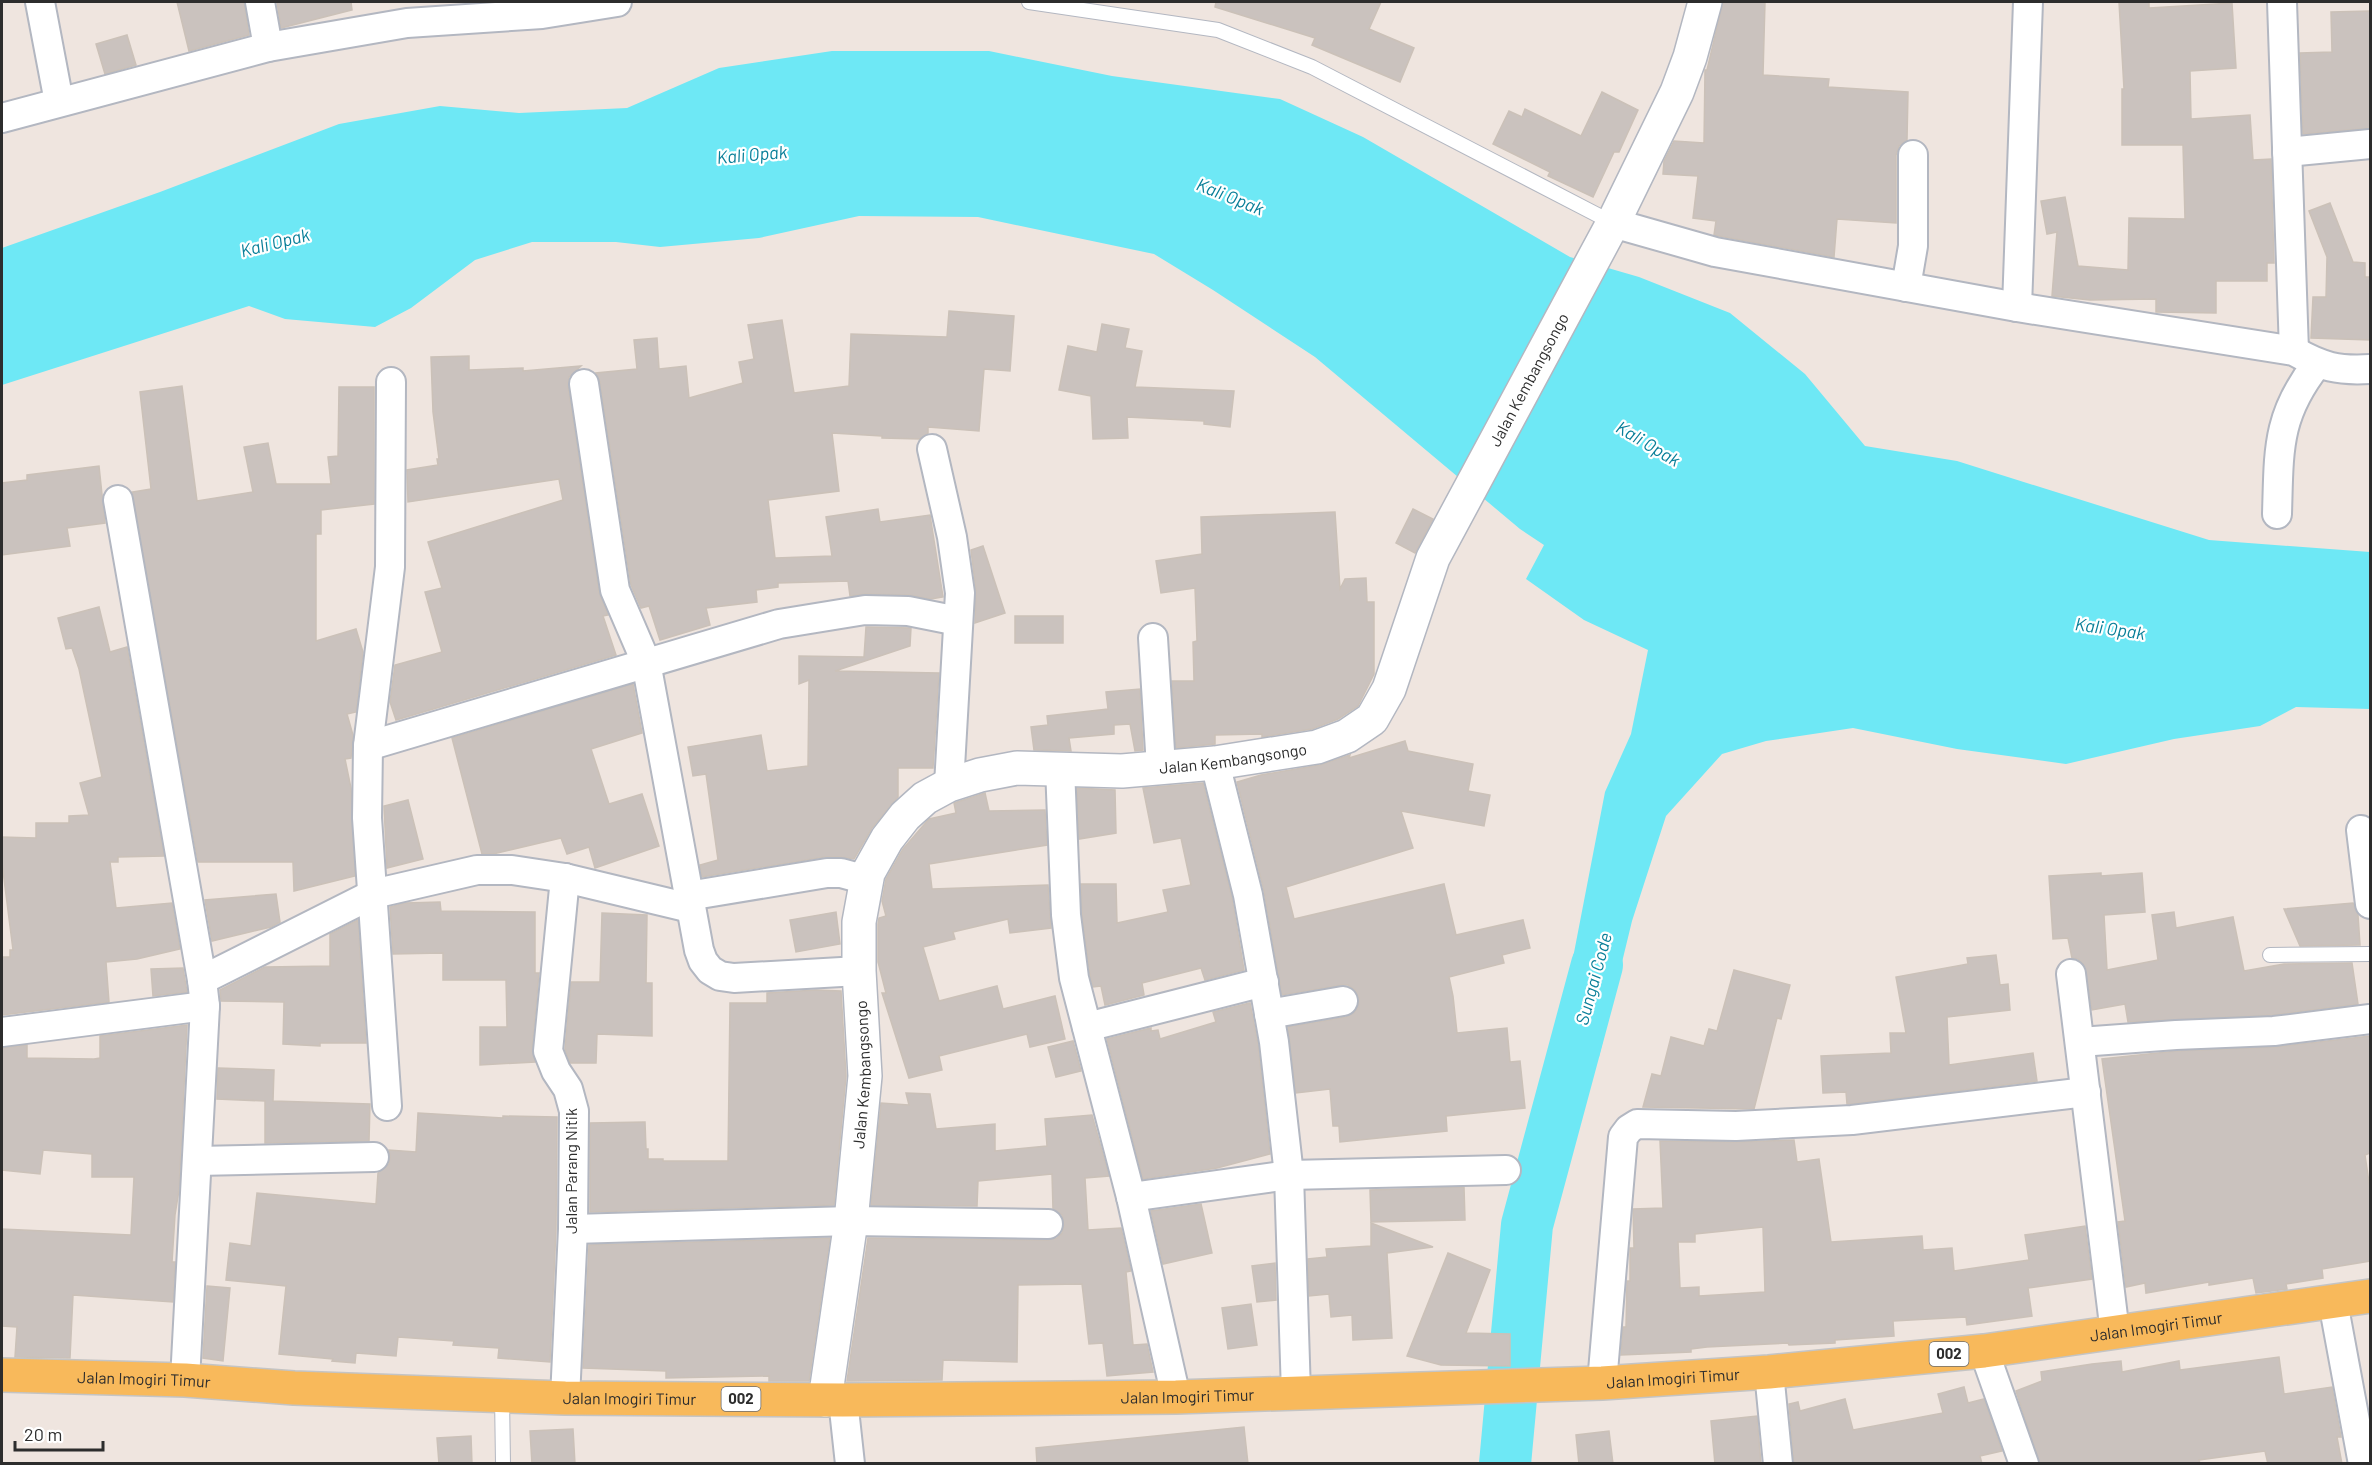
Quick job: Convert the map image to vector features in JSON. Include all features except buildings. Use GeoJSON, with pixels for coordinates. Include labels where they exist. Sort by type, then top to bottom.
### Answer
{"type":"FeatureCollection","features":[{"type":"Feature","properties":{"kind":"main road","name":"Jalan Imogiri Timur"},"geometry":{"type":"LineString","coordinates":[[2,1375],[185,1380],[294,1388],[565,1398],[834,1400],[1176,1396],[1524,1386],[1769,1372],[1984,1351],[2370,1296]]}},
{"type":"Feature","properties":{"kind":"street"},"geometry":{"type":"LineString","coordinates":[[40,2],[59,102]]}},
{"type":"Feature","properties":{"kind":"street"},"geometry":{"type":"LineString","coordinates":[[260,2],[267,47]]}},
{"type":"Feature","properties":{"kind":"street"},"geometry":{"type":"LineString","coordinates":[[2,118],[405,12],[542,8],[617,2]]}},
{"type":"Feature","properties":{"kind":"street","name":"Jalan Kembangsongo"},"geometry":{"type":"LineString","coordinates":[[834,1400],[865,1076],[859,971],[859,922],[867,880],[882,846],[905,816],[925,798],[949,785],[980,775],[1017,768],[1122,771],[1215,763],[1317,747],[1347,736],[1372,719],[1389,689],[1433,558],[1611,226],[1677,92],[1705,2]]}},
{"type":"Feature","properties":{"kind":"street"},"geometry":{"type":"LineString","coordinates":[[2017,307],[2028,2]]}},
{"type":"Feature","properties":{"kind":"street"},"geometry":{"type":"LineString","coordinates":[[2277,514],[2280,446],[2288,411],[2303,382],[2306,357],[2287,152],[2282,2]]}},
{"type":"Feature","properties":{"kind":"street"},"geometry":{"type":"LineString","coordinates":[[2287,152],[2370,144]]}},
{"type":"Feature","properties":{"kind":"street"},"geometry":{"type":"LineString","coordinates":[[1906,287],[1914,246],[1913,155]]}},
{"type":"Feature","properties":{"kind":"street"},"geometry":{"type":"LineString","coordinates":[[1611,226],[1715,252],[2306,357],[2346,371],[2370,369]]}},
{"type":"Feature","properties":{"kind":"street"},"geometry":{"type":"LineString","coordinates":[[387,1106],[367,818],[368,746],[390,567],[391,382]]}},
{"type":"Feature","properties":{"kind":"street"},"geometry":{"type":"LineString","coordinates":[[584,384],[615,590],[646,662],[689,902],[703,962],[720,976],[734,978],[859,971]]}},
{"type":"Feature","properties":{"kind":"street"},"geometry":{"type":"LineString","coordinates":[[932,449],[957,567],[960,593],[949,785]]}},
{"type":"Feature","properties":{"kind":"street"},"geometry":{"type":"LineString","coordinates":[[118,500],[204,993],[185,1380]]}},
{"type":"Feature","properties":{"kind":"street"},"geometry":{"type":"LineString","coordinates":[[368,746],[779,624],[865,610],[908,611],[958,621]]}},
{"type":"Feature","properties":{"kind":"street"},"geometry":{"type":"LineString","coordinates":[[1153,638],[1161,767]]}},
{"type":"Feature","properties":{"kind":"street"},"geometry":{"type":"LineString","coordinates":[[1215,763],[1248,895],[1274,1042],[1289,1175],[1296,1393]]}},
{"type":"Feature","properties":{"kind":"street"},"geometry":{"type":"LineString","coordinates":[[1060,768],[1066,915],[1074,978],[1131,1197],[1176,1396]]}},
{"type":"Feature","properties":{"kind":"street"},"geometry":{"type":"LineString","coordinates":[[2361,830],[2370,904]]}},
{"type":"Feature","properties":{"kind":"street"},"geometry":{"type":"LineString","coordinates":[[2,1032],[204,993],[372,894],[477,870],[512,870],[689,902],[827,873],[841,873],[867,880]]}},
{"type":"Feature","properties":{"kind":"street","name":"Jalan Parang Nitik"},"geometry":{"type":"LineString","coordinates":[[565,878],[548,1051],[556,1071],[568,1089],[574,1111],[573,1230],[565,1398]]}},
{"type":"Feature","properties":{"kind":"street"},"geometry":{"type":"LineString","coordinates":[[2071,974],[2115,1333]]}},
{"type":"Feature","properties":{"kind":"street"},"geometry":{"type":"LineString","coordinates":[[1087,1028],[1264,982]]}},
{"type":"Feature","properties":{"kind":"street"},"geometry":{"type":"LineString","coordinates":[[1269,1014],[1343,1001]]}},
{"type":"Feature","properties":{"kind":"street"},"geometry":{"type":"LineString","coordinates":[[2080,1042],[2274,1031],[2370,1020]]}},
{"type":"Feature","properties":{"kind":"street"},"geometry":{"type":"LineString","coordinates":[[1602,1383],[1623,1137],[1637,1124],[1736,1126],[1852,1120],[2086,1092]]}},
{"type":"Feature","properties":{"kind":"street"},"geometry":{"type":"LineString","coordinates":[[197,1161],[374,1157]]}},
{"type":"Feature","properties":{"kind":"street"},"geometry":{"type":"LineString","coordinates":[[1131,1197],[1289,1175],[1506,1170]]}},
{"type":"Feature","properties":{"kind":"street"},"geometry":{"type":"LineString","coordinates":[[573,1230],[851,1221],[1048,1224]]}},
{"type":"Feature","properties":{"kind":"street"},"geometry":{"type":"LineString","coordinates":[[2333,1302],[2363,1464]]}},
{"type":"Feature","properties":{"kind":"street"},"geometry":{"type":"LineString","coordinates":[[1984,1351],[2024,1464]]}},
{"type":"Feature","properties":{"kind":"street"},"geometry":{"type":"LineString","coordinates":[[1769,1372],[1778,1464]]}},
{"type":"Feature","properties":{"kind":"street"},"geometry":{"type":"LineString","coordinates":[[834,1400],[850,1464]]}},
{"type":"Feature","properties":{"kind":"lane"},"geometry":{"type":"LineString","coordinates":[[1029,2],[1218,30],[1312,67],[1611,226]]}},
{"type":"Feature","properties":{"kind":"lane"},"geometry":{"type":"LineString","coordinates":[[2270,955],[2370,954]]}},
{"type":"Feature","properties":{"kind":"lane"},"geometry":{"type":"LineString","coordinates":[[501,1394],[503,1464]]}},
{"type":"Feature","properties":{"kind":"water","name":"Kali Opak"},"geometry":{"type":"Polygon","coordinates":[[[832,51],[989,51],[1112,76],[1280,99],[1363,137],[1570,257],[1639,277],[1730,313],[1805,374],[1865,446],[1957,461],[2209,540],[2370,552],[2370,709],[2296,707],[2260,726],[2174,739],[2066,764],[1957,749],[1853,728],[1766,741],[1722,754],[1666,816],[1632,921],[1599,1057],[1561,1020],[1605,792],[1631,734],[1648,650],[1584,620],[1526,579],[1544,545],[1520,529],[1315,357],[1154,254],[978,217],[859,216],[759,238],[660,247],[616,242],[532,242],[475,260],[411,308],[375,327],[285,319],[249,306],[2,385],[2,248],[160,192],[339,124],[440,106],[519,113],[627,108],[719,68],[832,51]]]}},
{"type":"Feature","properties":{"kind":"waterway","name":"Sungai Code"},"geometry":{"type":"LineString","coordinates":[[1505,1464],[1527,1225],[1597,965]]}}]}
